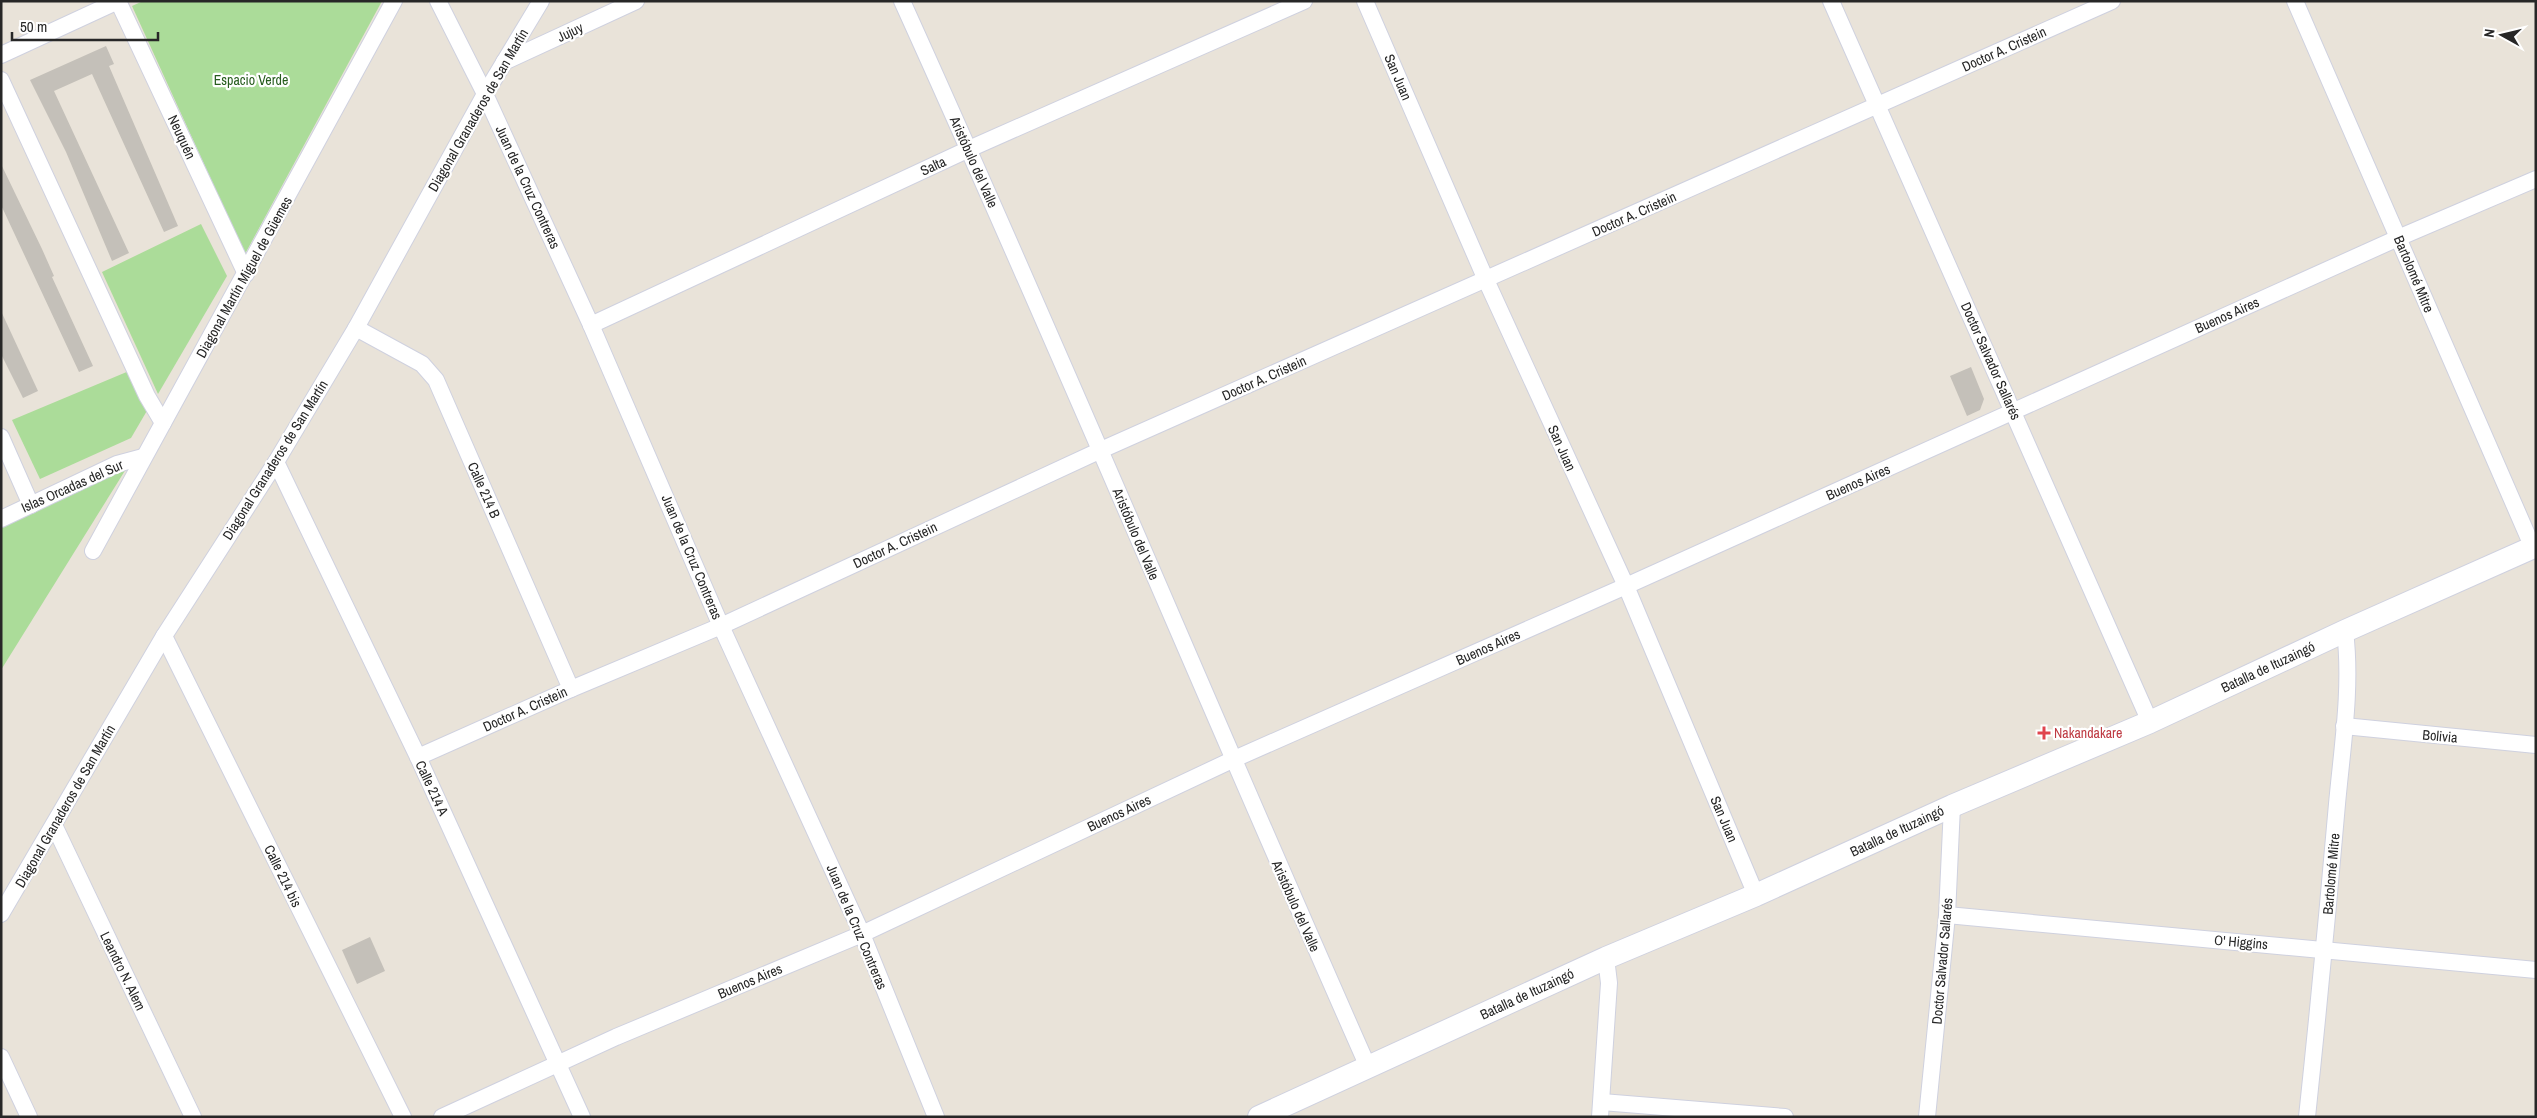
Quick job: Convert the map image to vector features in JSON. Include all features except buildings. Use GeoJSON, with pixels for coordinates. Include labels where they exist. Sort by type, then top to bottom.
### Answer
{"type":"FeatureCollection","features":[{"type":"Feature","properties":{"kind":"main road","name":"Batalla de Ituzaingó"},"geometry":{"type":"LineString","coordinates":[[1259,1117],[1606,958],[1756,895],[1952,806],[2150,722],[2345,631],[2534,547]]}},
{"type":"Feature","properties":{"kind":"street"},"geometry":{"type":"LineString","coordinates":[[1,55],[118,1]]}},
{"type":"Feature","properties":{"kind":"street","name":"Neuquén"},"geometry":{"type":"LineString","coordinates":[[118,1],[246,274]]}},
{"type":"Feature","properties":{"kind":"street","name":"Diagonal Martín Miguel de Güemes"},"geometry":{"type":"LineString","coordinates":[[93,551],[394,1]]}},
{"type":"Feature","properties":{"kind":"street","name":"Juan de la Cruz Contreras"},"geometry":{"type":"LineString","coordinates":[[438,1],[484,94],[591,325],[721,626],[862,934],[936,1117]]}},
{"type":"Feature","properties":{"kind":"street","name":"Diagonal Granaderos de San Martín"},"geometry":{"type":"LineString","coordinates":[[1,914],[164,636],[276,462],[356,328],[484,94],[541,1]]}},
{"type":"Feature","properties":{"kind":"street","name":"Jujuy"},"geometry":{"type":"LineString","coordinates":[[504,62],[636,1]]}},
{"type":"Feature","properties":{"kind":"street","name":"Aristóbulo del Valle"},"geometry":{"type":"LineString","coordinates":[[902,1],[1101,450],[1232,760],[1368,1067]]}},
{"type":"Feature","properties":{"kind":"street","name":"Salta"},"geometry":{"type":"LineString","coordinates":[[591,325],[969,149],[1304,1]]}},
{"type":"Feature","properties":{"kind":"street","name":"San Juan"},"geometry":{"type":"LineString","coordinates":[[1365,1],[1486,280],[1626,586],[1756,895]]}},
{"type":"Feature","properties":{"kind":"street","name":"Doctor Salvador Sallarés"},"geometry":{"type":"LineString","coordinates":[[1831,1],[2150,722]]}},
{"type":"Feature","properties":{"kind":"street","name":"Doctor A. Cristein"},"geometry":{"type":"LineString","coordinates":[[418,757],[570,689],[721,626],[1101,450],[2112,1]]}},
{"type":"Feature","properties":{"kind":"street","name":"Bartolomé Mitre"},"geometry":{"type":"LineString","coordinates":[[2295,1],[2534,547]]}},
{"type":"Feature","properties":{"kind":"street"},"geometry":{"type":"LineString","coordinates":[[1,80],[147,396],[163,423]]}},
{"type":"Feature","properties":{"kind":"street","name":"Buenos Aires"},"geometry":{"type":"LineString","coordinates":[[442,1117],[558,1062],[862,934],[1232,760],[1626,586],[2398,238],[2536,179]]}},
{"type":"Feature","properties":{"kind":"street","name":"Calle 214 B"},"geometry":{"type":"LineString","coordinates":[[356,328],[422,364],[436,380],[570,689]]}},
{"type":"Feature","properties":{"kind":"street"},"geometry":{"type":"LineString","coordinates":[[1,437],[32,505]]}},
{"type":"Feature","properties":{"kind":"street","name":"Islas Orcadas del Sur"},"geometry":{"type":"LineString","coordinates":[[1,519],[117,464],[143,457]]}},
{"type":"Feature","properties":{"kind":"street","name":"Calle 214 A"},"geometry":{"type":"LineString","coordinates":[[276,462],[418,757],[582,1117]]}},
{"type":"Feature","properties":{"kind":"street","name":"Bartolomé Mitre"},"geometry":{"type":"LineString","coordinates":[[2307,1117],[2325,950],[2344,726],[2348,657],[2345,631]]}},
{"type":"Feature","properties":{"kind":"street","name":"Calle 214 bis"},"geometry":{"type":"LineString","coordinates":[[164,636],[403,1117]]}},
{"type":"Feature","properties":{"kind":"street","name":"Bolivia"},"geometry":{"type":"LineString","coordinates":[[2344,726],[2536,744]]}},
{"type":"Feature","properties":{"kind":"street","name":"Doctor Salvador Sallarés"},"geometry":{"type":"LineString","coordinates":[[1927,1117],[1947,915],[1952,806]]}},
{"type":"Feature","properties":{"kind":"street","name":"Leandro N. Alem"},"geometry":{"type":"LineString","coordinates":[[54,826],[193,1117]]}},
{"type":"Feature","properties":{"kind":"street","name":"O' Higgins"},"geometry":{"type":"LineString","coordinates":[[1947,915],[2536,970]]}},
{"type":"Feature","properties":{"kind":"street"},"geometry":{"type":"LineString","coordinates":[[1606,958],[1608,983],[1601,1109],[1784,1117]]}},
{"type":"Feature","properties":{"kind":"street"},"geometry":{"type":"LineString","coordinates":[[1,1057],[28,1117]]}},
{"type":"Feature","properties":{"kind":"green space","name":"Espacio Verde"},"geometry":{"type":"Polygon","coordinates":[[[143,1],[382,1],[245,254],[132,6],[143,1]]]}},
{"type":"Feature","properties":{"kind":"green space"},"geometry":{"type":"Polygon","coordinates":[[[201,224],[227,276],[158,394],[102,272],[201,224]]]}},
{"type":"Feature","properties":{"kind":"green space"},"geometry":{"type":"Polygon","coordinates":[[[129,371],[148,409],[131,438],[40,479],[12,420],[129,371]]]}},
{"type":"Feature","properties":{"kind":"green space"},"geometry":{"type":"Polygon","coordinates":[[[126,469],[1,670],[1,528],[126,469]]]}},
{"type":"Feature","properties":{"kind":"place","name":"Nakandakare"},"geometry":{"type":"Point","coordinates":[2044,733]}}]}
